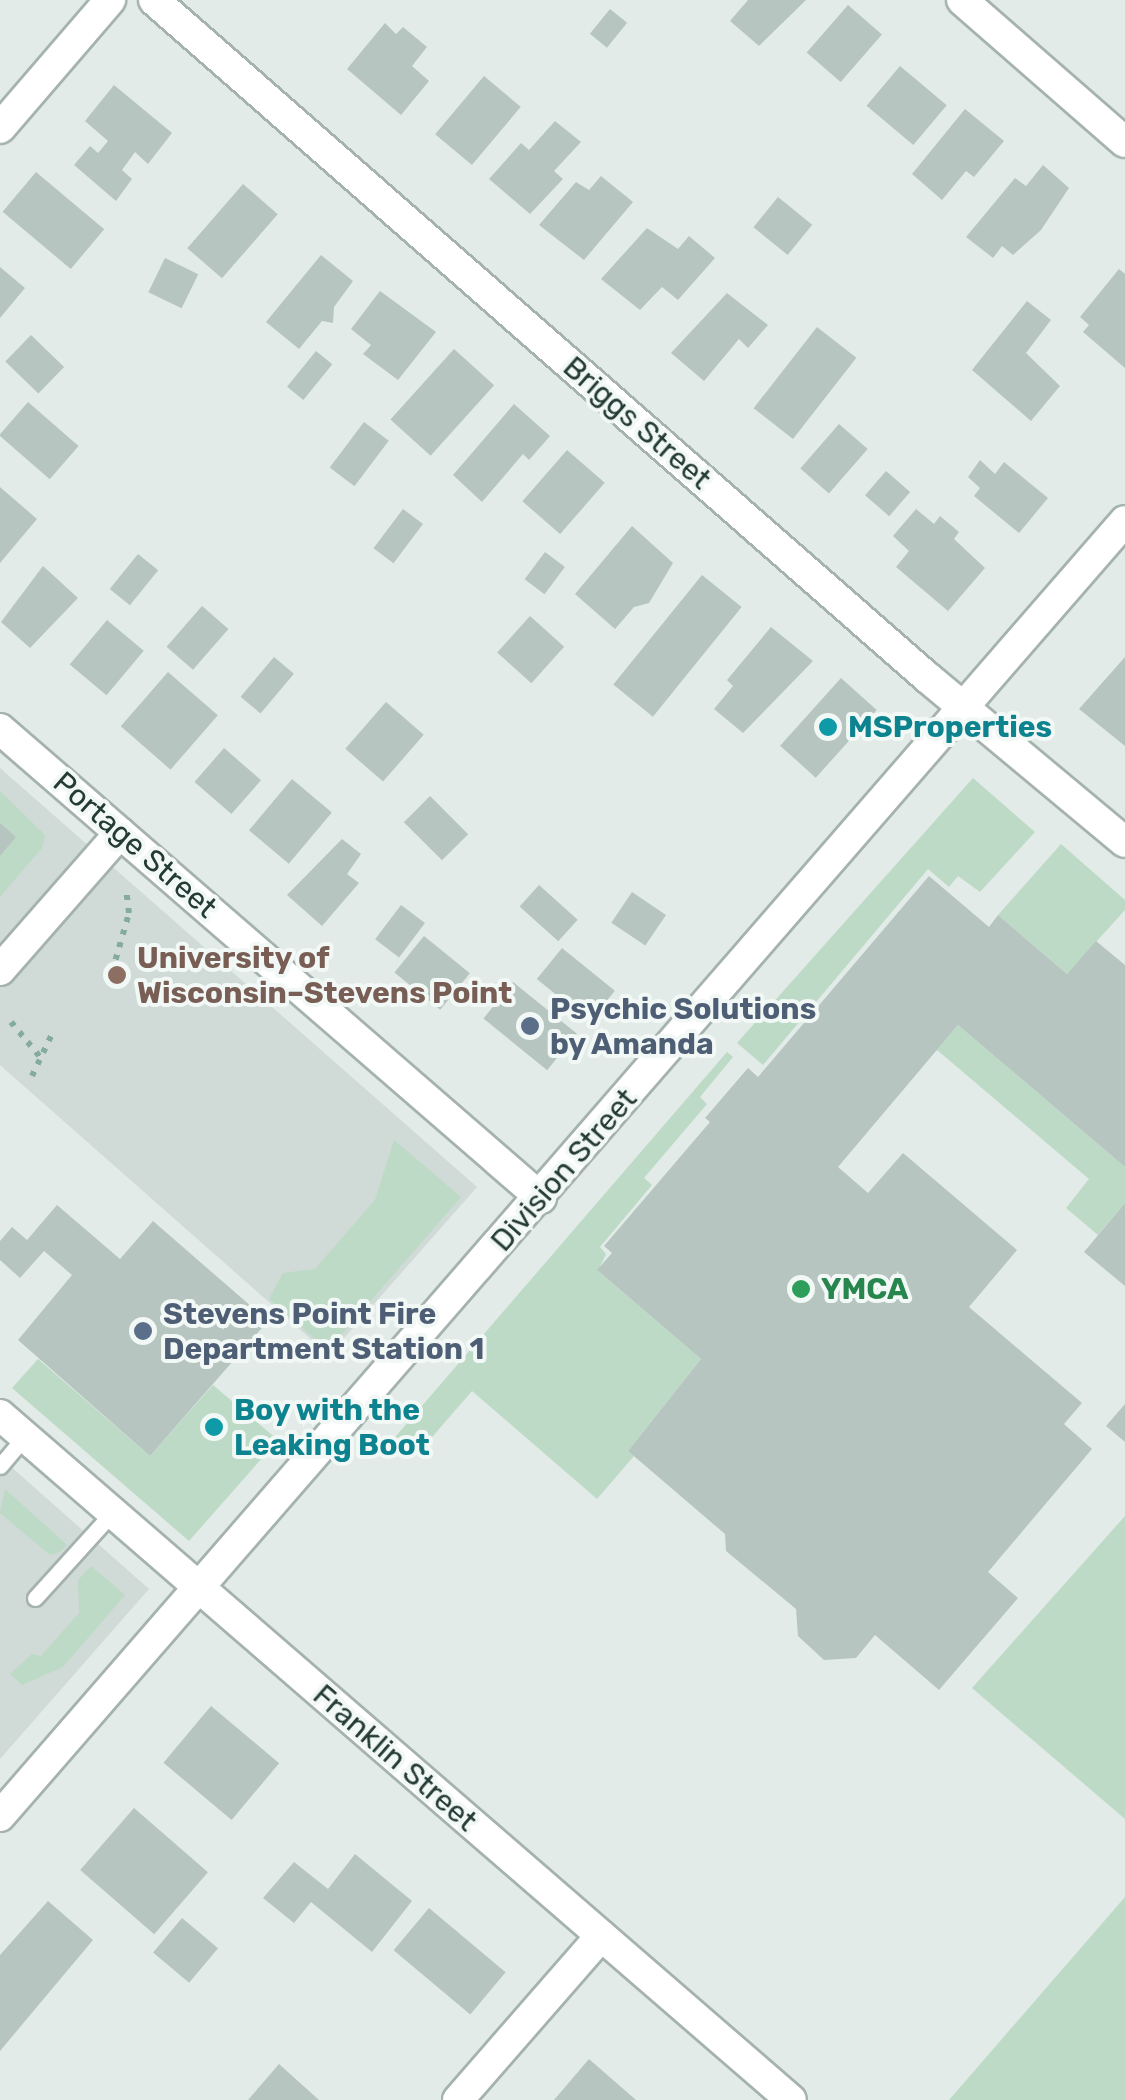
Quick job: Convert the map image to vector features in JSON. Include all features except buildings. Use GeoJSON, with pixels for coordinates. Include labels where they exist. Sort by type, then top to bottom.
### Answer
{"type":"FeatureCollection","features":[{"type":"Feature","properties":{"kind":"street"},"geometry":{"type":"LineString","coordinates":[[0,128],[110,0]]}},
{"type":"Feature","properties":{"kind":"street","name":"Briggs Street"},"geometry":{"type":"LineString","coordinates":[[154,0],[962,706],[1125,842]]}},
{"type":"Feature","properties":{"kind":"street"},"geometry":{"type":"LineString","coordinates":[[962,0],[1125,142]]}},
{"type":"Feature","properties":{"kind":"street","name":"Division Street"},"geometry":{"type":"LineString","coordinates":[[4,1802],[199,1589],[1125,521]]}},
{"type":"Feature","properties":{"kind":"street","name":"Portage Street"},"geometry":{"type":"LineString","coordinates":[[0,728],[541,1198]]}},
{"type":"Feature","properties":{"kind":"street"},"geometry":{"type":"LineString","coordinates":[[0,970],[120,832]]}},
{"type":"Feature","properties":{"kind":"street","name":"Franklin Street"},"geometry":{"type":"LineString","coordinates":[[0,1415],[791,2100]]}},
{"type":"Feature","properties":{"kind":"street"},"geometry":{"type":"LineString","coordinates":[[458,2100],[601,1936]]}},
{"type":"Feature","properties":{"kind":"lane"},"geometry":{"type":"LineString","coordinates":[[0,1466],[25,1436]]}},
{"type":"Feature","properties":{"kind":"lane"},"geometry":{"type":"LineString","coordinates":[[36,1598],[112,1513]]}},
{"type":"Feature","properties":{"kind":"path"},"geometry":{"type":"LineString","coordinates":[[112,972],[129,913],[126,890]]}},
{"type":"Feature","properties":{"kind":"path"},"geometry":{"type":"LineString","coordinates":[[11,1022],[41,1058]]}},
{"type":"Feature","properties":{"kind":"path"},"geometry":{"type":"LineString","coordinates":[[32,1076],[52,1034]]}},
{"type":"Feature","properties":{"kind":"shaded area","name":"University of Wisconsin–Stevens Point"},"geometry":{"type":"Polygon","coordinates":[[[0,768],[477,1187],[329,1355],[0,1065],[0,768]]]}},
{"type":"Feature","properties":{"kind":"shaded area"},"geometry":{"type":"Polygon","coordinates":[[[0,1457],[149,1589],[0,1759],[0,1457]]]}},
{"type":"Feature","properties":{"kind":"green space"},"geometry":{"type":"Polygon","coordinates":[[[973,778],[1035,832],[980,892],[958,876],[949,887],[928,869],[763,1065],[737,1043],[973,778]]]}},
{"type":"Feature","properties":{"kind":"green space"},"geometry":{"type":"Polygon","coordinates":[[[0,791],[45,835],[42,848],[0,897],[0,791]]]}},
{"type":"Feature","properties":{"kind":"green space"},"geometry":{"type":"Polygon","coordinates":[[[1061,844],[1125,900],[1125,910],[1067,974],[998,915],[1061,844]]]}},
{"type":"Feature","properties":{"kind":"green space"},"geometry":{"type":"Polygon","coordinates":[[[958,1025],[1125,1167],[1125,1203],[1098,1235],[1066,1208],[1089,1179],[937,1050],[958,1025]]]}},
{"type":"Feature","properties":{"kind":"green space"},"geometry":{"type":"Polygon","coordinates":[[[727,1052],[733,1057],[700,1097],[707,1104],[644,1178],[652,1185],[600,1247],[606,1254],[598,1271],[701,1359],[628,1451],[634,1456],[597,1499],[472,1391],[420,1451],[390,1443],[727,1052]]]}},
{"type":"Feature","properties":{"kind":"green space"},"geometry":{"type":"Polygon","coordinates":[[[394,1140],[461,1197],[328,1350],[269,1299],[283,1273],[315,1269],[375,1200],[394,1140]]]}},
{"type":"Feature","properties":{"kind":"green space"},"geometry":{"type":"Polygon","coordinates":[[[38,1359],[150,1456],[213,1385],[278,1440],[189,1541],[12,1388],[38,1359]]]}},
{"type":"Feature","properties":{"kind":"green space"},"geometry":{"type":"Polygon","coordinates":[[[5,1489],[67,1545],[60,1552],[50,1555],[0,1513],[5,1489]]]}},
{"type":"Feature","properties":{"kind":"green space"},"geometry":{"type":"Polygon","coordinates":[[[1125,1516],[1125,1819],[972,1688],[1125,1516]]]}},
{"type":"Feature","properties":{"kind":"green space"},"geometry":{"type":"Polygon","coordinates":[[[91,1566],[125,1595],[63,1667],[22,1685],[10,1674],[32,1654],[41,1656],[79,1613],[78,1580],[91,1566]]]}},
{"type":"Feature","properties":{"kind":"green space"},"geometry":{"type":"Polygon","coordinates":[[[1125,1897],[1125,2100],[949,2100],[1125,1897]]]}},
{"type":"Feature","properties":{"kind":"place","name":"MSProperties"},"geometry":{"type":"Point","coordinates":[828,727]}},
{"type":"Feature","properties":{"kind":"place","name":"University of Wisconsin–Stevens Point"},"geometry":{"type":"Point","coordinates":[117,975]}},
{"type":"Feature","properties":{"kind":"place","name":"Psychic Solutions by Amanda"},"geometry":{"type":"Point","coordinates":[530,1026]}},
{"type":"Feature","properties":{"kind":"place","name":"YMCA"},"geometry":{"type":"Point","coordinates":[801,1289]}},
{"type":"Feature","properties":{"kind":"place","name":"Stevens Point Fire Department Station 1"},"geometry":{"type":"Point","coordinates":[143,1331]}},
{"type":"Feature","properties":{"kind":"place","name":"Boy with the Leaking Boot"},"geometry":{"type":"Point","coordinates":[214,1427]}}]}
